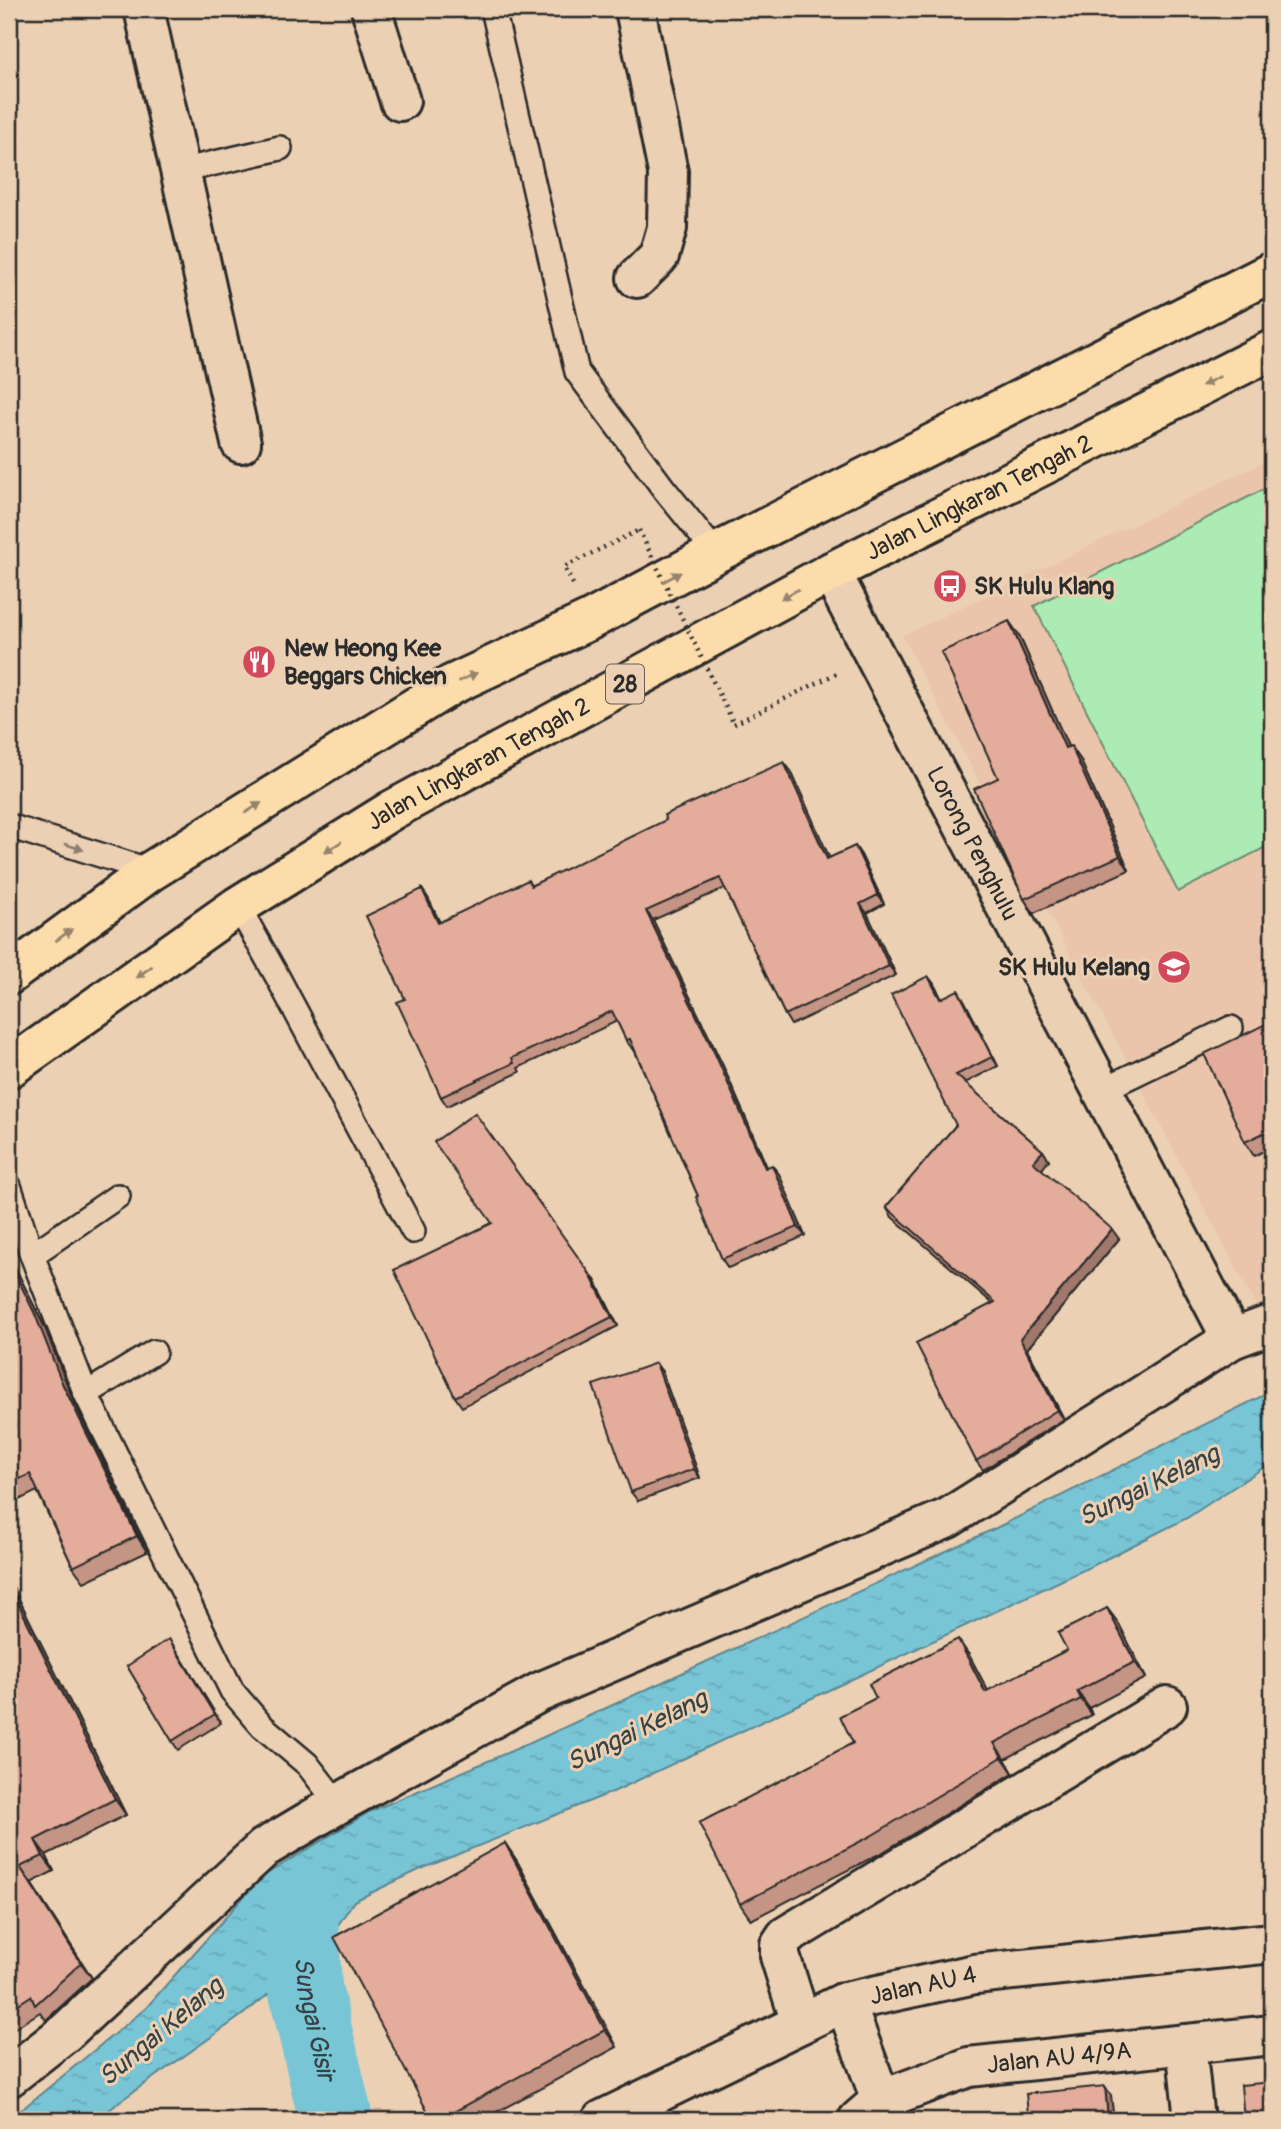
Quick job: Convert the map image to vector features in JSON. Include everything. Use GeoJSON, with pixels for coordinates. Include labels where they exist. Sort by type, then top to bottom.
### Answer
{"type":"FeatureCollection","features":[{"type":"Feature","properties":{"kind":"highway"},"geometry":{"type":"LineString","coordinates":[[9,975],[151,871],[450,685],[590,620],[716,553],[1272,272]]}},
{"type":"Feature","properties":{"kind":"highway","name":"Jalan Lingkaran Tengah 2"},"geometry":{"type":"LineString","coordinates":[[9,1068],[238,906],[392,810],[831,572],[1272,350]]}},
{"type":"Feature","properties":{"kind":"street"},"geometry":{"type":"LineString","coordinates":[[144,9],[241,443]]}},
{"type":"Feature","properties":{"kind":"street"},"geometry":{"type":"LineString","coordinates":[[371,9],[400,101]]}},
{"type":"Feature","properties":{"kind":"street"},"geometry":{"type":"LineString","coordinates":[[635,9],[668,172],[667,228],[659,256],[637,278]]}},
{"type":"Feature","properties":{"kind":"street","name":"Lorong Penghulu"},"geometry":{"type":"LineString","coordinates":[[831,572],[1232,1339]]}},
{"type":"Feature","properties":{"kind":"street"},"geometry":{"type":"LineString","coordinates":[[9,2077],[66,2032],[264,1848],[540,1692],[948,1518],[1232,1339],[1272,1324]]}},
{"type":"Feature","properties":{"kind":"street"},"geometry":{"type":"LineString","coordinates":[[801,2023],[780,1956],[780,1945],[786,1936],[1167,1706]]}},
{"type":"Feature","properties":{"kind":"street","name":"Jalan AU 4"},"geometry":{"type":"LineString","coordinates":[[602,2120],[845,2003],[975,1974],[1272,1943]]}},
{"type":"Feature","properties":{"kind":"street"},"geometry":{"type":"LineString","coordinates":[[845,2003],[869,2110]]}},
{"type":"Feature","properties":{"kind":"street","name":"Jalan AU 4/9A"},"geometry":{"type":"LineString","coordinates":[[869,2110],[969,2067],[1272,2035]]}},
{"type":"Feature","properties":{"kind":"street"},"geometry":{"type":"LineString","coordinates":[[1186,2044],[1194,2120]]}},
{"type":"Feature","properties":{"kind":"lane"},"geometry":{"type":"LineString","coordinates":[[493,9],[577,372],[664,489],[716,553]]}},
{"type":"Feature","properties":{"kind":"lane"},"geometry":{"type":"LineString","coordinates":[[180,171],[280,148]]}},
{"type":"Feature","properties":{"kind":"lane"},"geometry":{"type":"LineString","coordinates":[[9,826],[151,871]]}},
{"type":"Feature","properties":{"kind":"lane"},"geometry":{"type":"LineString","coordinates":[[238,906],[413,1231]]}},
{"type":"Feature","properties":{"kind":"lane"},"geometry":{"type":"LineString","coordinates":[[1102,1090],[1231,1028]]}},
{"type":"Feature","properties":{"kind":"lane"},"geometry":{"type":"LineString","coordinates":[[9,1186],[32,1255],[86,1394],[232,1691],[262,1726],[307,1764],[338,1804]]}},
{"type":"Feature","properties":{"kind":"lane"},"geometry":{"type":"LineString","coordinates":[[32,1255],[118,1196]]}},
{"type":"Feature","properties":{"kind":"lane"},"geometry":{"type":"LineString","coordinates":[[86,1394],[155,1352]]}},
{"type":"Feature","properties":{"kind":"path"},"geometry":{"type":"LineString","coordinates":[[564,567],[639,530],[734,724],[822,681]]}},
{"type":"Feature","properties":{"kind":"shaded area","name":"SK Hulu Kelang"},"geometry":{"type":"Polygon","coordinates":[[[1272,458],[1272,1298],[1256,1306],[902,636],[1272,458]]]}},
{"type":"Feature","properties":{"kind":"green space"},"geometry":{"type":"Polygon","coordinates":[[[1272,485],[1272,844],[1178,892],[1034,606],[1272,485]]]}},
{"type":"Feature","properties":{"kind":"water","name":"Sungai Kelang"},"geometry":{"type":"Polygon","coordinates":[[[1272,1391],[1272,1462],[1187,1518],[1094,1565],[615,1791],[421,1869],[354,1901],[318,1955],[241,2016],[97,2120],[9,2120],[146,2008],[260,1878],[369,1812],[537,1740],[996,1528],[1272,1391]]]}},
{"type":"Feature","properties":{"kind":"building"},"geometry":{"type":"Polygon","coordinates":[[[1009,621],[1065,748],[1071,746],[1120,856],[1024,899],[974,789],[998,778],[941,652],[1009,621]]]}},
{"type":"Feature","properties":{"kind":"building"},"geometry":{"type":"Polygon","coordinates":[[[784,762],[827,859],[855,846],[878,895],[860,904],[889,966],[785,1015],[720,878],[646,911],[716,1056],[765,1168],[772,1165],[798,1227],[722,1259],[696,1197],[698,1196],[630,1039],[626,1040],[612,1011],[512,1058],[514,1063],[441,1097],[397,1002],[405,999],[366,916],[422,889],[438,923],[528,880],[531,886],[666,820],[664,815],[784,762]]]}},
{"type":"Feature","properties":{"kind":"building"},"geometry":{"type":"Polygon","coordinates":[[[928,976],[940,999],[958,990],[992,1057],[956,1075],[1043,1151],[1033,1162],[1112,1229],[1020,1339],[1057,1410],[976,1461],[916,1343],[995,1302],[886,1207],[956,1125],[891,995],[928,976]]]}},
{"type":"Feature","properties":{"kind":"building"},"geometry":{"type":"Polygon","coordinates":[[[1272,1021],[1272,1129],[1245,1142],[1204,1054],[1272,1021]]]}},
{"type":"Feature","properties":{"kind":"building"},"geometry":{"type":"Polygon","coordinates":[[[475,1113],[588,1271],[612,1317],[455,1397],[394,1270],[492,1223],[434,1142],[475,1113]]]}},
{"type":"Feature","properties":{"kind":"building"},"geometry":{"type":"Polygon","coordinates":[[[9,1261],[34,1312],[63,1385],[137,1536],[73,1567],[30,1474],[9,1484],[9,1261]]]}},
{"type":"Feature","properties":{"kind":"building"},"geometry":{"type":"Polygon","coordinates":[[[656,1363],[694,1469],[631,1492],[593,1385],[656,1363]]]}},
{"type":"Feature","properties":{"kind":"building"},"geometry":{"type":"Polygon","coordinates":[[[9,1585],[115,1799],[35,1840],[43,1856],[20,1867],[81,1963],[35,2005],[31,1996],[9,2010],[9,1585]]]}},
{"type":"Feature","properties":{"kind":"building"},"geometry":{"type":"Polygon","coordinates":[[[1107,1608],[1135,1662],[1077,1691],[1081,1699],[994,1743],[1002,1757],[871,1836],[740,1904],[699,1823],[853,1743],[840,1716],[876,1698],[869,1684],[958,1639],[985,1692],[1067,1650],[1058,1633],[1107,1608]]]}},
{"type":"Feature","properties":{"kind":"building"},"geometry":{"type":"Polygon","coordinates":[[[169,1639],[215,1714],[172,1741],[127,1666],[169,1639]]]}},
{"type":"Feature","properties":{"kind":"building"},"geometry":{"type":"Polygon","coordinates":[[[505,1843],[605,2030],[439,2120],[432,2120],[334,1937],[505,1843]]]}},
{"type":"Feature","properties":{"kind":"building"},"geometry":{"type":"Polygon","coordinates":[[[1272,2082],[1272,2120],[1244,2120],[1241,2085],[1272,2082]]]}},
{"type":"Feature","properties":{"kind":"building"},"geometry":{"type":"Polygon","coordinates":[[[1105,2086],[1108,2120],[955,2120],[1028,2114],[1026,2094],[1105,2086]]]}},
{"type":"Feature","properties":{"kind":"waterway","name":"Sungai Gisir"},"geometry":{"type":"LineString","coordinates":[[301,1915],[305,1988],[336,2120]]}},
{"type":"Feature","properties":{"kind":"place","name":"SK Hulu Klang"},"geometry":{"type":"Point","coordinates":[950,586]}},
{"type":"Feature","properties":{"kind":"place","name":"New Heong Kee Beggars Chicken"},"geometry":{"type":"Point","coordinates":[259,662]}},
{"type":"Feature","properties":{"kind":"place","name":"SK Hulu Kelang"},"geometry":{"type":"Point","coordinates":[1174,967]}}]}
